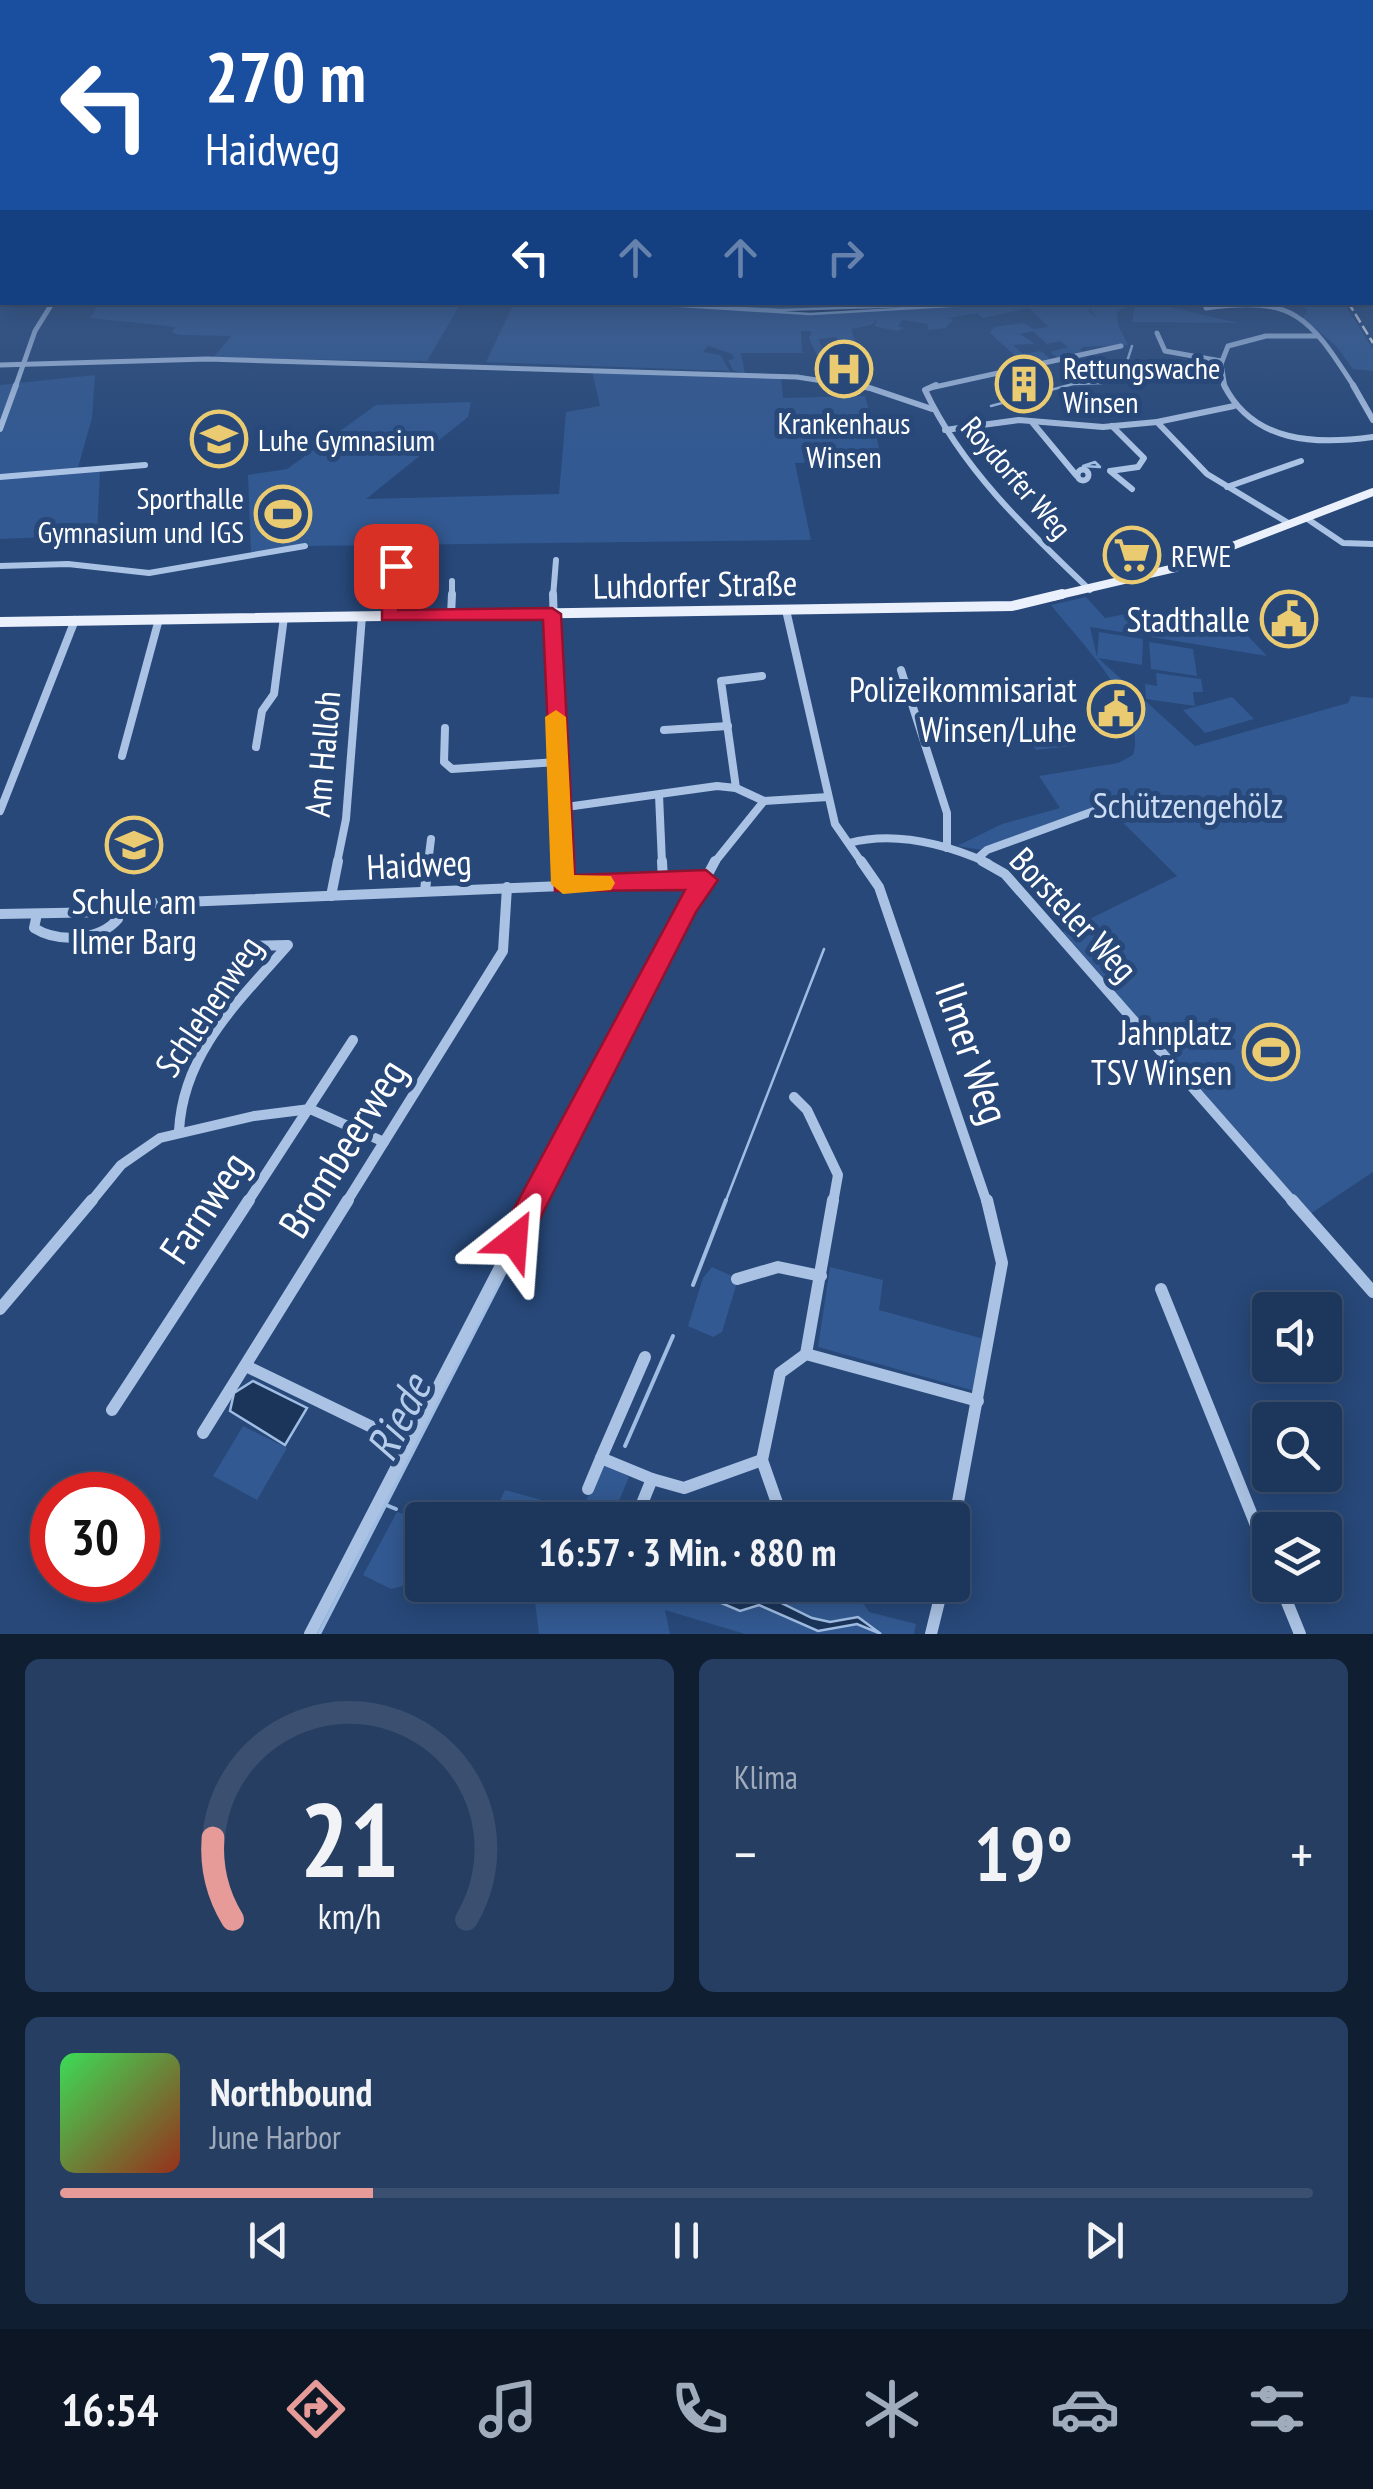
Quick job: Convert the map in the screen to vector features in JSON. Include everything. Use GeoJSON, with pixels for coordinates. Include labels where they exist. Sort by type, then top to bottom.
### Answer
{"type":"FeatureCollection","features":[{"type":"Feature","properties":{"kind":"main road","name":"Luhdorfer Straße"},"geometry":{"type":"LineString","coordinates":[[0,622],[1012,606],[1175,568],[1373,492]]}},
{"type":"Feature","properties":{"kind":"street"},"geometry":{"type":"LineString","coordinates":[[0,429],[27,364],[35,331],[51,305]]}},
{"type":"Feature","properties":{"kind":"street"},"geometry":{"type":"LineString","coordinates":[[1206,308],[1256,305]]}},
{"type":"Feature","properties":{"kind":"street"},"geometry":{"type":"LineString","coordinates":[[1273,305],[1316,336],[1336,358],[1373,420]]}},
{"type":"Feature","properties":{"kind":"street"},"geometry":{"type":"LineString","coordinates":[[1157,332],[1165,351],[1221,361]]}},
{"type":"Feature","properties":{"kind":"street"},"geometry":{"type":"LineString","coordinates":[[1316,336],[1242,340],[1224,350],[1223,382],[1234,406],[1260,427],[1292,438],[1373,437]]}},
{"type":"Feature","properties":{"kind":"street"},"geometry":{"type":"LineString","coordinates":[[932,409],[925,390],[937,383],[1065,362],[1121,346]]}},
{"type":"Feature","properties":{"kind":"street"},"geometry":{"type":"LineString","coordinates":[[0,365],[207,359],[491,365]]}},
{"type":"Feature","properties":{"kind":"street","name":"Roydorfer Weg"},"geometry":{"type":"LineString","coordinates":[[491,365],[832,379],[932,409],[1036,538],[1090,590]]}},
{"type":"Feature","properties":{"kind":"street"},"geometry":{"type":"LineString","coordinates":[[946,430],[1032,422],[1112,426],[1157,422],[1234,406]]}},
{"type":"Feature","properties":{"kind":"street"},"geometry":{"type":"LineString","coordinates":[[1032,422],[1076,475]]}},
{"type":"Feature","properties":{"kind":"street"},"geometry":{"type":"LineString","coordinates":[[1157,422],[1184,453],[1227,488],[1290,524]]}},
{"type":"Feature","properties":{"kind":"street"},"geometry":{"type":"LineString","coordinates":[[1112,426],[1144,458],[1138,467],[1110,472],[1132,488]]}},
{"type":"Feature","properties":{"kind":"street"},"geometry":{"type":"LineString","coordinates":[[1227,488],[1300,461]]}},
{"type":"Feature","properties":{"kind":"street"},"geometry":{"type":"LineString","coordinates":[[0,477],[145,465]]}},
{"type":"Feature","properties":{"kind":"street"},"geometry":{"type":"LineString","coordinates":[[1306,518],[1344,543],[1373,544]]}},
{"type":"Feature","properties":{"kind":"street"},"geometry":{"type":"LineString","coordinates":[[0,566],[68,564],[149,573],[305,546]]}},
{"type":"Feature","properties":{"kind":"street"},"geometry":{"type":"LineString","coordinates":[[556,560],[552,614],[563,884]]}},
{"type":"Feature","properties":{"kind":"street"},"geometry":{"type":"LineString","coordinates":[[388,616],[392,571],[396,566]]}},
{"type":"Feature","properties":{"kind":"street"},"geometry":{"type":"LineString","coordinates":[[452,580],[452,615]]}},
{"type":"Feature","properties":{"kind":"street","name":"Ilmer Weg"},"geometry":{"type":"LineString","coordinates":[[786,610],[835,824],[879,888],[996,1228],[1002,1263],[999,1299],[958,1502]]}},
{"type":"Feature","properties":{"kind":"street","name":"Am Halloh"},"geometry":{"type":"LineString","coordinates":[[331,896],[346,819],[362,616]]}},
{"type":"Feature","properties":{"kind":"street"},"geometry":{"type":"LineString","coordinates":[[256,747],[262,711],[274,694],[284,617]]}},
{"type":"Feature","properties":{"kind":"street"},"geometry":{"type":"LineString","coordinates":[[122,756],[159,619]]}},
{"type":"Feature","properties":{"kind":"street"},"geometry":{"type":"LineString","coordinates":[[0,811],[75,620]]}},
{"type":"Feature","properties":{"kind":"street"},"geometry":{"type":"LineString","coordinates":[[901,670],[947,813],[947,848]]}},
{"type":"Feature","properties":{"kind":"street"},"geometry":{"type":"LineString","coordinates":[[736,788],[721,681],[762,676]]}},
{"type":"Feature","properties":{"kind":"street"},"geometry":{"type":"LineString","coordinates":[[664,730],[728,726]]}},
{"type":"Feature","properties":{"kind":"street"},"geometry":{"type":"LineString","coordinates":[[445,728],[444,762],[452,769],[558,762]]}},
{"type":"Feature","properties":{"kind":"street"},"geometry":{"type":"LineString","coordinates":[[560,808],[717,786],[736,788],[764,801],[828,797]]}},
{"type":"Feature","properties":{"kind":"street"},"geometry":{"type":"LineString","coordinates":[[658,794],[663,881]]}},
{"type":"Feature","properties":{"kind":"street"},"geometry":{"type":"LineString","coordinates":[[310,1634],[688,905],[727,842],[764,801]]}},
{"type":"Feature","properties":{"kind":"street"},"geometry":{"type":"LineString","coordinates":[[979,857],[987,850],[1094,811]]}},
{"type":"Feature","properties":{"kind":"street","name":"Borsteler Weg"},"geometry":{"type":"LineString","coordinates":[[849,843],[878,837],[979,857],[1024,894],[1368,1277],[1373,1292]]}},
{"type":"Feature","properties":{"kind":"street"},"geometry":{"type":"LineString","coordinates":[[425,891],[431,840]]}},
{"type":"Feature","properties":{"kind":"street","name":"Haidweg"},"geometry":{"type":"LineString","coordinates":[[135,904],[706,880]]}},
{"type":"Feature","properties":{"kind":"street","name":"Brombeerweg"},"geometry":{"type":"LineString","coordinates":[[202,1433],[503,951],[508,887]]}},
{"type":"Feature","properties":{"kind":"street"},"geometry":{"type":"LineString","coordinates":[[0,914],[109,912],[118,919],[108,931],[100,933],[46,936],[34,928],[37,914]]}},
{"type":"Feature","properties":{"kind":"street","name":"Schlehenweg"},"geometry":{"type":"LineString","coordinates":[[179,1131],[181,1093],[195,1063],[288,944],[247,946]]}},
{"type":"Feature","properties":{"kind":"street","name":"Farnweg"},"geometry":{"type":"LineString","coordinates":[[112,1410],[353,1040]]}},
{"type":"Feature","properties":{"kind":"street"},"geometry":{"type":"LineString","coordinates":[[777,1502],[762,1460],[780,1373],[806,1354],[838,1175],[808,1110],[794,1097]]}},
{"type":"Feature","properties":{"kind":"street"},"geometry":{"type":"LineString","coordinates":[[310,1109],[384,1142]]}},
{"type":"Feature","properties":{"kind":"street","name":"Schlehenweg"},"geometry":{"type":"LineString","coordinates":[[0,1309],[15,1296],[121,1165],[144,1146],[179,1131],[310,1109]]}},
{"type":"Feature","properties":{"kind":"street"},"geometry":{"type":"LineString","coordinates":[[737,1280],[778,1267],[821,1276]]}},
{"type":"Feature","properties":{"kind":"street"},"geometry":{"type":"LineString","coordinates":[[1161,1288],[1252,1515]]}},
{"type":"Feature","properties":{"kind":"street"},"geometry":{"type":"LineString","coordinates":[[806,1354],[978,1401]]}},
{"type":"Feature","properties":{"kind":"street"},"geometry":{"type":"LineString","coordinates":[[588,1489],[645,1357]]}},
{"type":"Feature","properties":{"kind":"street"},"geometry":{"type":"LineString","coordinates":[[246,1366],[407,1444]]}},
{"type":"Feature","properties":{"kind":"street"},"geometry":{"type":"LineString","coordinates":[[601,1458],[684,1488],[762,1460]]}},
{"type":"Feature","properties":{"kind":"street"},"geometry":{"type":"LineString","coordinates":[[643,1502],[652,1479]]}},
{"type":"Feature","properties":{"kind":"street"},"geometry":{"type":"LineString","coordinates":[[932,1634],[939,1602]]}},
{"type":"Feature","properties":{"kind":"street"},"geometry":{"type":"LineString","coordinates":[[1287,1602],[1300,1634]]}},
{"type":"Feature","properties":{"kind":"green space"},"geometry":{"type":"Polygon","coordinates":[[[98,305],[460,305],[427,361],[213,358],[231,336],[179,335],[172,332],[176,327],[90,318],[98,305]]]}},
{"type":"Feature","properties":{"kind":"green space"},"geometry":{"type":"Polygon","coordinates":[[[513,305],[666,305],[810,314],[955,305],[1089,305],[1089,312],[1097,318],[1091,305],[1129,305],[1117,312],[1118,325],[1128,345],[1084,347],[1080,349],[1083,352],[1058,358],[1050,352],[1068,347],[1060,341],[1047,344],[1033,331],[1020,334],[1035,344],[1013,345],[1023,354],[1041,351],[1050,359],[1024,364],[990,333],[994,327],[1023,323],[1034,329],[1049,327],[1029,308],[983,318],[977,313],[947,318],[953,320],[945,328],[928,330],[928,324],[903,320],[898,326],[904,328],[897,331],[874,326],[878,318],[872,325],[851,329],[858,349],[851,350],[835,337],[819,339],[823,354],[817,356],[809,338],[812,331],[801,331],[802,352],[806,353],[741,353],[745,374],[733,370],[728,360],[734,359],[732,354],[708,346],[703,352],[720,355],[730,371],[486,362],[513,305]]]}},
{"type":"Feature","properties":{"kind":"green space"},"geometry":{"type":"Polygon","coordinates":[[[720,305],[904,305],[781,310],[720,305]]]}},
{"type":"Feature","properties":{"kind":"green space"},"geometry":{"type":"Polygon","coordinates":[[[1135,305],[1162,305],[1238,323],[1132,322],[1135,305]]]}},
{"type":"Feature","properties":{"kind":"green space"},"geometry":{"type":"Polygon","coordinates":[[[1303,305],[1345,305],[1373,349],[1373,371],[1353,369],[1336,346],[1303,318],[1307,311],[1303,305]]]}},
{"type":"Feature","properties":{"kind":"green space"},"geometry":{"type":"Polygon","coordinates":[[[592,371],[781,377],[783,398],[865,396],[883,462],[795,463],[811,540],[305,546],[251,554],[248,475],[287,469],[376,405],[471,402],[468,417],[366,499],[559,494],[566,412],[600,406],[592,371]]]}},
{"type":"Feature","properties":{"kind":"green space"},"geometry":{"type":"Polygon","coordinates":[[[95,375],[92,418],[77,471],[100,471],[97,535],[0,539],[0,385],[95,375]]]}},
{"type":"Feature","properties":{"kind":"green space","name":"Jahnplatz TSV Winsen"},"geometry":{"type":"Polygon","coordinates":[[[1086,597],[1105,618],[1131,613],[1230,617],[1267,656],[1090,627],[1097,657],[1099,632],[1143,639],[1142,665],[1098,658],[1195,746],[1348,703],[1351,696],[1373,698],[1373,1172],[1310,1214],[1063,932],[1177,876],[1106,806],[982,850],[957,846],[1002,824],[1060,808],[1039,776],[1118,763],[1133,755],[1135,737],[1121,696],[1051,605],[1086,597]]]}},
{"type":"Feature","properties":{"kind":"green space"},"geometry":{"type":"Polygon","coordinates":[[[1149,642],[1193,649],[1197,676],[1151,669],[1149,642]]]}},
{"type":"Feature","properties":{"kind":"green space"},"geometry":{"type":"Polygon","coordinates":[[[1156,673],[1201,679],[1203,692],[1193,692],[1195,706],[1146,699],[1145,684],[1157,686],[1156,673]]]}},
{"type":"Feature","properties":{"kind":"green space"},"geometry":{"type":"Polygon","coordinates":[[[1232,697],[1254,719],[1205,733],[1183,710],[1232,697]]]}},
{"type":"Feature","properties":{"kind":"green space"},"geometry":{"type":"Polygon","coordinates":[[[1053,723],[1067,729],[1072,746],[1036,750],[1023,731],[1053,723]]]}},
{"type":"Feature","properties":{"kind":"green space"},"geometry":{"type":"Polygon","coordinates":[[[712,1267],[732,1276],[736,1286],[722,1332],[713,1337],[688,1326],[703,1278],[712,1267]]]}},
{"type":"Feature","properties":{"kind":"green space"},"geometry":{"type":"Polygon","coordinates":[[[830,1267],[883,1280],[879,1310],[984,1339],[975,1391],[818,1347],[830,1267]]]}},
{"type":"Feature","properties":{"kind":"green space"},"geometry":{"type":"Polygon","coordinates":[[[243,1426],[287,1448],[257,1500],[213,1476],[243,1426]]]}},
{"type":"Feature","properties":{"kind":"green space"},"geometry":{"type":"Polygon","coordinates":[[[604,1464],[629,1477],[619,1502],[585,1502],[604,1464]]]}},
{"type":"Feature","properties":{"kind":"green space"},"geometry":{"type":"Polygon","coordinates":[[[505,1490],[548,1502],[499,1502],[505,1490]]]}},
{"type":"Feature","properties":{"kind":"green space"},"geometry":{"type":"Polygon","coordinates":[[[397,1512],[405,1514],[405,1585],[391,1589],[363,1575],[397,1512]]]}},
{"type":"Feature","properties":{"kind":"green space"},"geometry":{"type":"Polygon","coordinates":[[[535,1602],[862,1602],[869,1612],[916,1624],[914,1634],[745,1634],[665,1610],[670,1634],[539,1634],[535,1602]]]}},
{"type":"Feature","properties":{"kind":"shaded area"},"geometry":{"type":"Polygon","coordinates":[[[666,305],[781,310],[968,305],[810,314],[666,305]]]}},
{"type":"Feature","properties":{"kind":"shaded area"},"geometry":{"type":"Polygon","coordinates":[[[253,1381],[307,1408],[285,1445],[230,1411],[234,1393],[253,1381]]]}},
{"type":"Feature","properties":{"kind":"shaded area"},"geometry":{"type":"Polygon","coordinates":[[[719,1602],[779,1602],[830,1622],[858,1617],[881,1634],[857,1624],[818,1631],[759,1605],[740,1611],[719,1602]]]}},
{"type":"Feature","properties":{"kind":"waterway"},"geometry":{"type":"LineString","coordinates":[[991,406],[1073,384],[1102,383],[1124,371],[1132,346]]}},
{"type":"Feature","properties":{"kind":"waterway"},"geometry":{"type":"LineString","coordinates":[[1095,462],[1100,467],[1083,466],[1095,462]]}},
{"type":"Feature","properties":{"kind":"waterway"},"geometry":{"type":"LineString","coordinates":[[725,1203],[824,949]]}},
{"type":"Feature","properties":{"kind":"waterway"},"geometry":{"type":"LineString","coordinates":[[693,1285],[726,1200]]}},
{"type":"Feature","properties":{"kind":"waterway","name":"Riede"},"geometry":{"type":"LineString","coordinates":[[319,1634],[528,1227]]}},
{"type":"Feature","properties":{"kind":"waterway"},"geometry":{"type":"LineString","coordinates":[[625,1446],[673,1336]]}},
{"type":"Feature","properties":{"kind":"waterway"},"geometry":{"type":"LineString","coordinates":[[386,1505],[396,1509]]}},
{"type":"Feature","properties":{"kind":"railway"},"geometry":{"type":"LineString","coordinates":[[1350,305],[1373,343]]}},
{"type":"Feature","properties":{"kind":"slow traffic"},"geometry":{"type":"LineString","coordinates":[[556,717],[563,884],[603,883]]}},
{"type":"Feature","properties":{"kind":"place","name":"Krankenhaus Winsen"},"geometry":{"type":"Point","coordinates":[844,369]}},
{"type":"Feature","properties":{"kind":"place","name":"Rettungswache Winsen"},"geometry":{"type":"Point","coordinates":[1024,384]}},
{"type":"Feature","properties":{"kind":"place","name":"Luhe Gymnasium"},"geometry":{"type":"Point","coordinates":[219,439]}},
{"type":"Feature","properties":{"kind":"place","name":"Sporthalle Gymnasium und IGS"},"geometry":{"type":"Point","coordinates":[283,514]}},
{"type":"Feature","properties":{"kind":"place","name":"REWE"},"geometry":{"type":"Point","coordinates":[1132,555]}},
{"type":"Feature","properties":{"kind":"place","name":"Stadthalle"},"geometry":{"type":"Point","coordinates":[1289,619]}},
{"type":"Feature","properties":{"kind":"place","name":"Polizeikommisariat Winsen/Luhe"},"geometry":{"type":"Point","coordinates":[1116,709]}},
{"type":"Feature","properties":{"kind":"place","name":"Schule am Ilmer Barg"},"geometry":{"type":"Point","coordinates":[134,845]}},
{"type":"Feature","properties":{"kind":"place","name":"Jahnplatz TSV Winsen"},"geometry":{"type":"Point","coordinates":[1271,1052]}},
{"type":"Feature","properties":{"kind":"route"},"geometry":{"type":"LineString","coordinates":[[396,566],[392,571],[388,616],[552,614],[563,884],[706,880],[688,905],[514,1240]]}},
{"type":"Feature","properties":{"kind":"park label","name":"Schützengehölz"},"geometry":{"type":"Point","coordinates":[1188,805]}}]}
